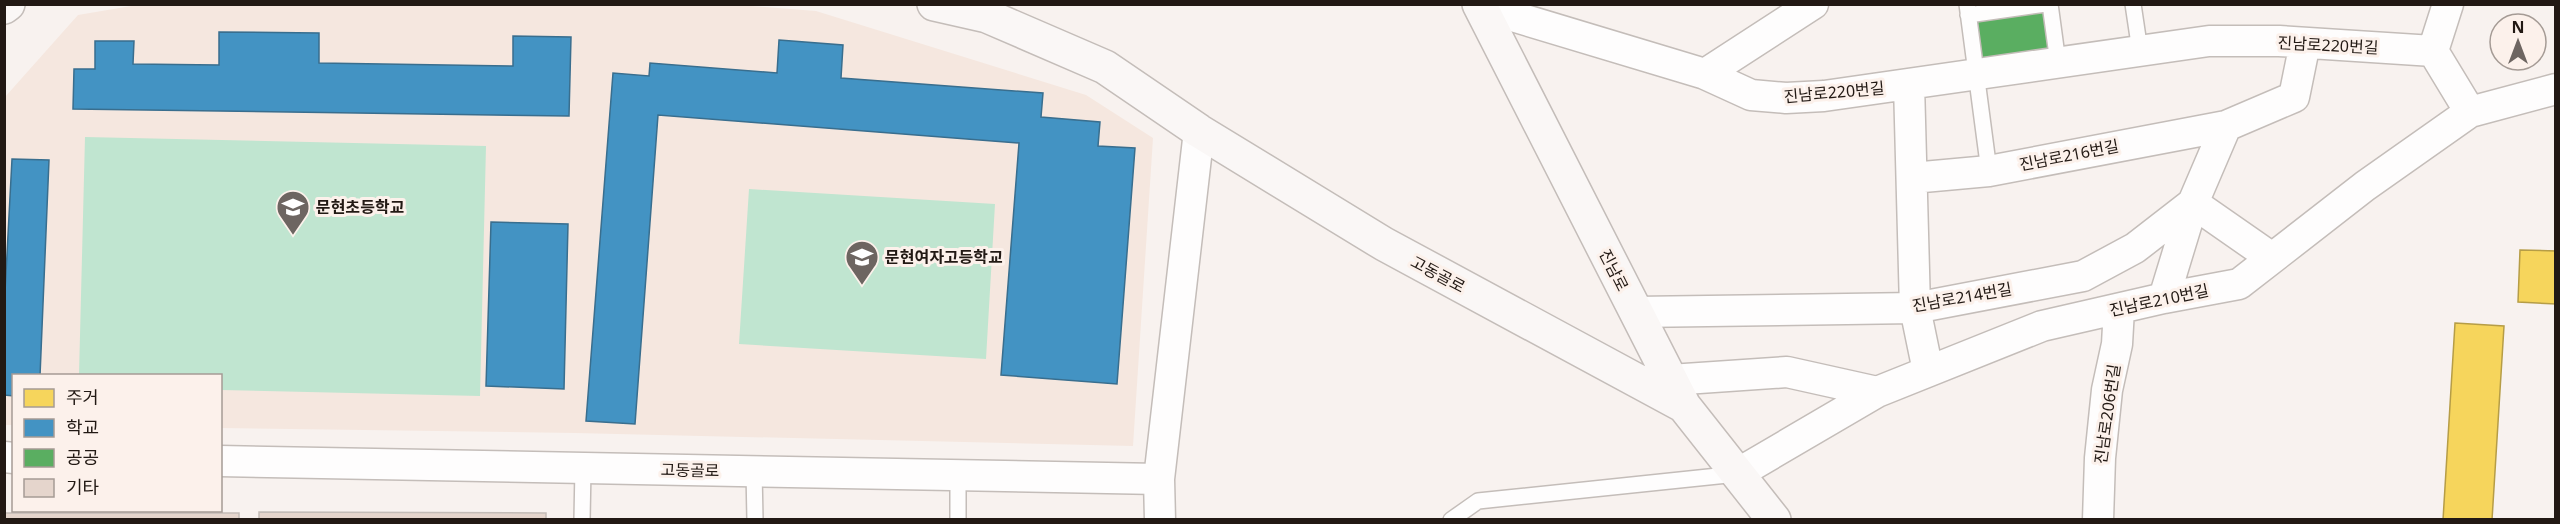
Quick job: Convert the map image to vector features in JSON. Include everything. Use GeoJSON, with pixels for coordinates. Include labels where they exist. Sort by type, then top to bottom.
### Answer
{"type":"FeatureCollection","features":[{"type":"Feature","properties":{"kind":"street","name":"고동골로"},"geometry":{"type":"LineString","coordinates":[[934,4],[987,16],[1106,67],[1199,131],[1384,244],[1677,393]]}},
{"type":"Feature","properties":{"kind":"street"},"geometry":{"type":"LineString","coordinates":[[1705,74],[1812,4]]}},
{"type":"Feature","properties":{"kind":"street"},"geometry":{"type":"LineString","coordinates":[[2448,4],[2433,51],[2470,111]]}},
{"type":"Feature","properties":{"kind":"street","name":"진남로220번길"},"geometry":{"type":"LineString","coordinates":[[1479,5],[1705,74],[1751,95],[1786,98],[1824,96],[2209,41],[2305,43],[2433,51]]}},
{"type":"Feature","properties":{"kind":"street","name":"진남로"},"geometry":{"type":"LineString","coordinates":[[1479,5],[1677,393],[1737,474],[1774,519]]}},
{"type":"Feature","properties":{"kind":"street","name":"진남로216번길"},"geometry":{"type":"LineString","coordinates":[[1912,178],[1989,171],[2226,126],[2294,97],[2305,43]]}},
{"type":"Feature","properties":{"kind":"street"},"geometry":{"type":"LineString","coordinates":[[1909,84],[1915,308],[1928,371]]}},
{"type":"Feature","properties":{"kind":"street","name":"진남로210번길"},"geometry":{"type":"LineString","coordinates":[[1737,474],[1877,392],[2042,326],[2164,298],[2239,284],[2365,186],[2470,111],[2556,89]]}},
{"type":"Feature","properties":{"kind":"street"},"geometry":{"type":"LineString","coordinates":[[2164,298],[2193,203],[2226,126]]}},
{"type":"Feature","properties":{"kind":"street"},"geometry":{"type":"LineString","coordinates":[[1160,519],[1159,479],[1199,131]]}},
{"type":"Feature","properties":{"kind":"street"},"geometry":{"type":"LineString","coordinates":[[2193,203],[2272,258]]}},
{"type":"Feature","properties":{"kind":"street","name":"진남로214번길"},"geometry":{"type":"LineString","coordinates":[[1636,312],[1915,308],[2084,276],[2134,248],[2193,203]]}},
{"type":"Feature","properties":{"kind":"street","name":"진남로206번길"},"geometry":{"type":"LineString","coordinates":[[2098,519],[2100,458],[2107,390],[2118,344],[2119,309]]}},
{"type":"Feature","properties":{"kind":"street"},"geometry":{"type":"LineString","coordinates":[[1677,393],[1787,372],[1877,392]]}},
{"type":"Feature","properties":{"kind":"street","name":"고동골로"},"geometry":{"type":"LineString","coordinates":[[222,461],[1159,479]]}},
{"type":"Feature","properties":{"kind":"lane"},"geometry":{"type":"LineString","coordinates":[[1989,171],[1967,10],[2048,4],[2058,63]]}},
{"type":"Feature","properties":{"kind":"lane"},"geometry":{"type":"LineString","coordinates":[[2133,4],[2140,51]]}},
{"type":"Feature","properties":{"kind":"lane"},"geometry":{"type":"LineString","coordinates":[[582,519],[583,468]]}},
{"type":"Feature","properties":{"kind":"lane"},"geometry":{"type":"LineString","coordinates":[[754,471],[754,519]]}},
{"type":"Feature","properties":{"kind":"lane"},"geometry":{"type":"LineString","coordinates":[[1451,519],[1478,501],[1737,474]]}},
{"type":"Feature","properties":{"kind":"lane"},"geometry":{"type":"LineString","coordinates":[[958,475],[958,519]]}},
{"type":"Feature","properties":{"kind":"shaded area"},"geometry":{"type":"Polygon","coordinates":[[[143,4],[727,4],[816,11],[1086,95],[1153,138],[1133,446],[575,433],[222,428],[222,374],[12,374],[12,425],[5,425],[5,97],[78,15],[143,4]]]}},
{"type":"Feature","properties":{"kind":"green space"},"geometry":{"type":"Polygon","coordinates":[[[85,137],[486,146],[480,396],[222,390],[222,374],[79,374],[85,137]]]}},
{"type":"Feature","properties":{"kind":"green space"},"geometry":{"type":"Polygon","coordinates":[[[749,189],[995,204],[986,359],[739,344],[749,189]]]}},
{"type":"Feature","properties":{"kind":"building: 주거"},"geometry":{"type":"Polygon","coordinates":[[[2520,250],[2556,251],[2556,304],[2518,302],[2520,250]]]}},
{"type":"Feature","properties":{"kind":"building: 주거"},"geometry":{"type":"Polygon","coordinates":[[[2455,323],[2504,326],[2492,520],[2443,520],[2455,323]]]}},
{"type":"Feature","properties":{"kind":"building: 학교"},"geometry":{"type":"Polygon","coordinates":[[[219,32],[319,33],[319,63],[513,66],[513,36],[571,37],[569,116],[73,109],[74,69],[95,69],[95,41],[134,41],[133,64],[219,65],[219,32]]]}},
{"type":"Feature","properties":{"kind":"building: 학교"},"geometry":{"type":"Polygon","coordinates":[[[779,40],[843,45],[841,78],[1043,93],[1041,117],[1100,122],[1098,146],[1135,148],[1117,384],[1001,375],[1019,143],[658,115],[635,424],[586,421],[613,73],[649,76],[650,63],[777,73],[779,40]]]}},
{"type":"Feature","properties":{"kind":"building: 학교"},"geometry":{"type":"Polygon","coordinates":[[[12,159],[49,160],[40,374],[12,374],[12,396],[4,395],[4,311],[12,159]]]}},
{"type":"Feature","properties":{"kind":"building: 학교"},"geometry":{"type":"Polygon","coordinates":[[[491,222],[568,224],[564,389],[486,386],[491,222]]]}},
{"type":"Feature","properties":{"kind":"building: 공공"},"geometry":{"type":"Polygon","coordinates":[[[2050,6],[2058,62],[1977,73],[1973,16],[2050,6]]]}},
{"type":"Feature","properties":{"kind":"building: 기타"},"geometry":{"type":"Polygon","coordinates":[[[259,512],[546,513],[546,520],[259,520],[259,512]]]}},
{"type":"Feature","properties":{"kind":"building: 기타"},"geometry":{"type":"Polygon","coordinates":[[[4,513],[239,513],[239,520],[4,520],[4,513]]]}},
{"type":"Feature","properties":{"kind":"place","name":"문현초등학교"},"geometry":{"type":"Point","coordinates":[293,236]}},
{"type":"Feature","properties":{"kind":"place","name":"문현여자고등학교"},"geometry":{"type":"Point","coordinates":[862,286]}}]}
